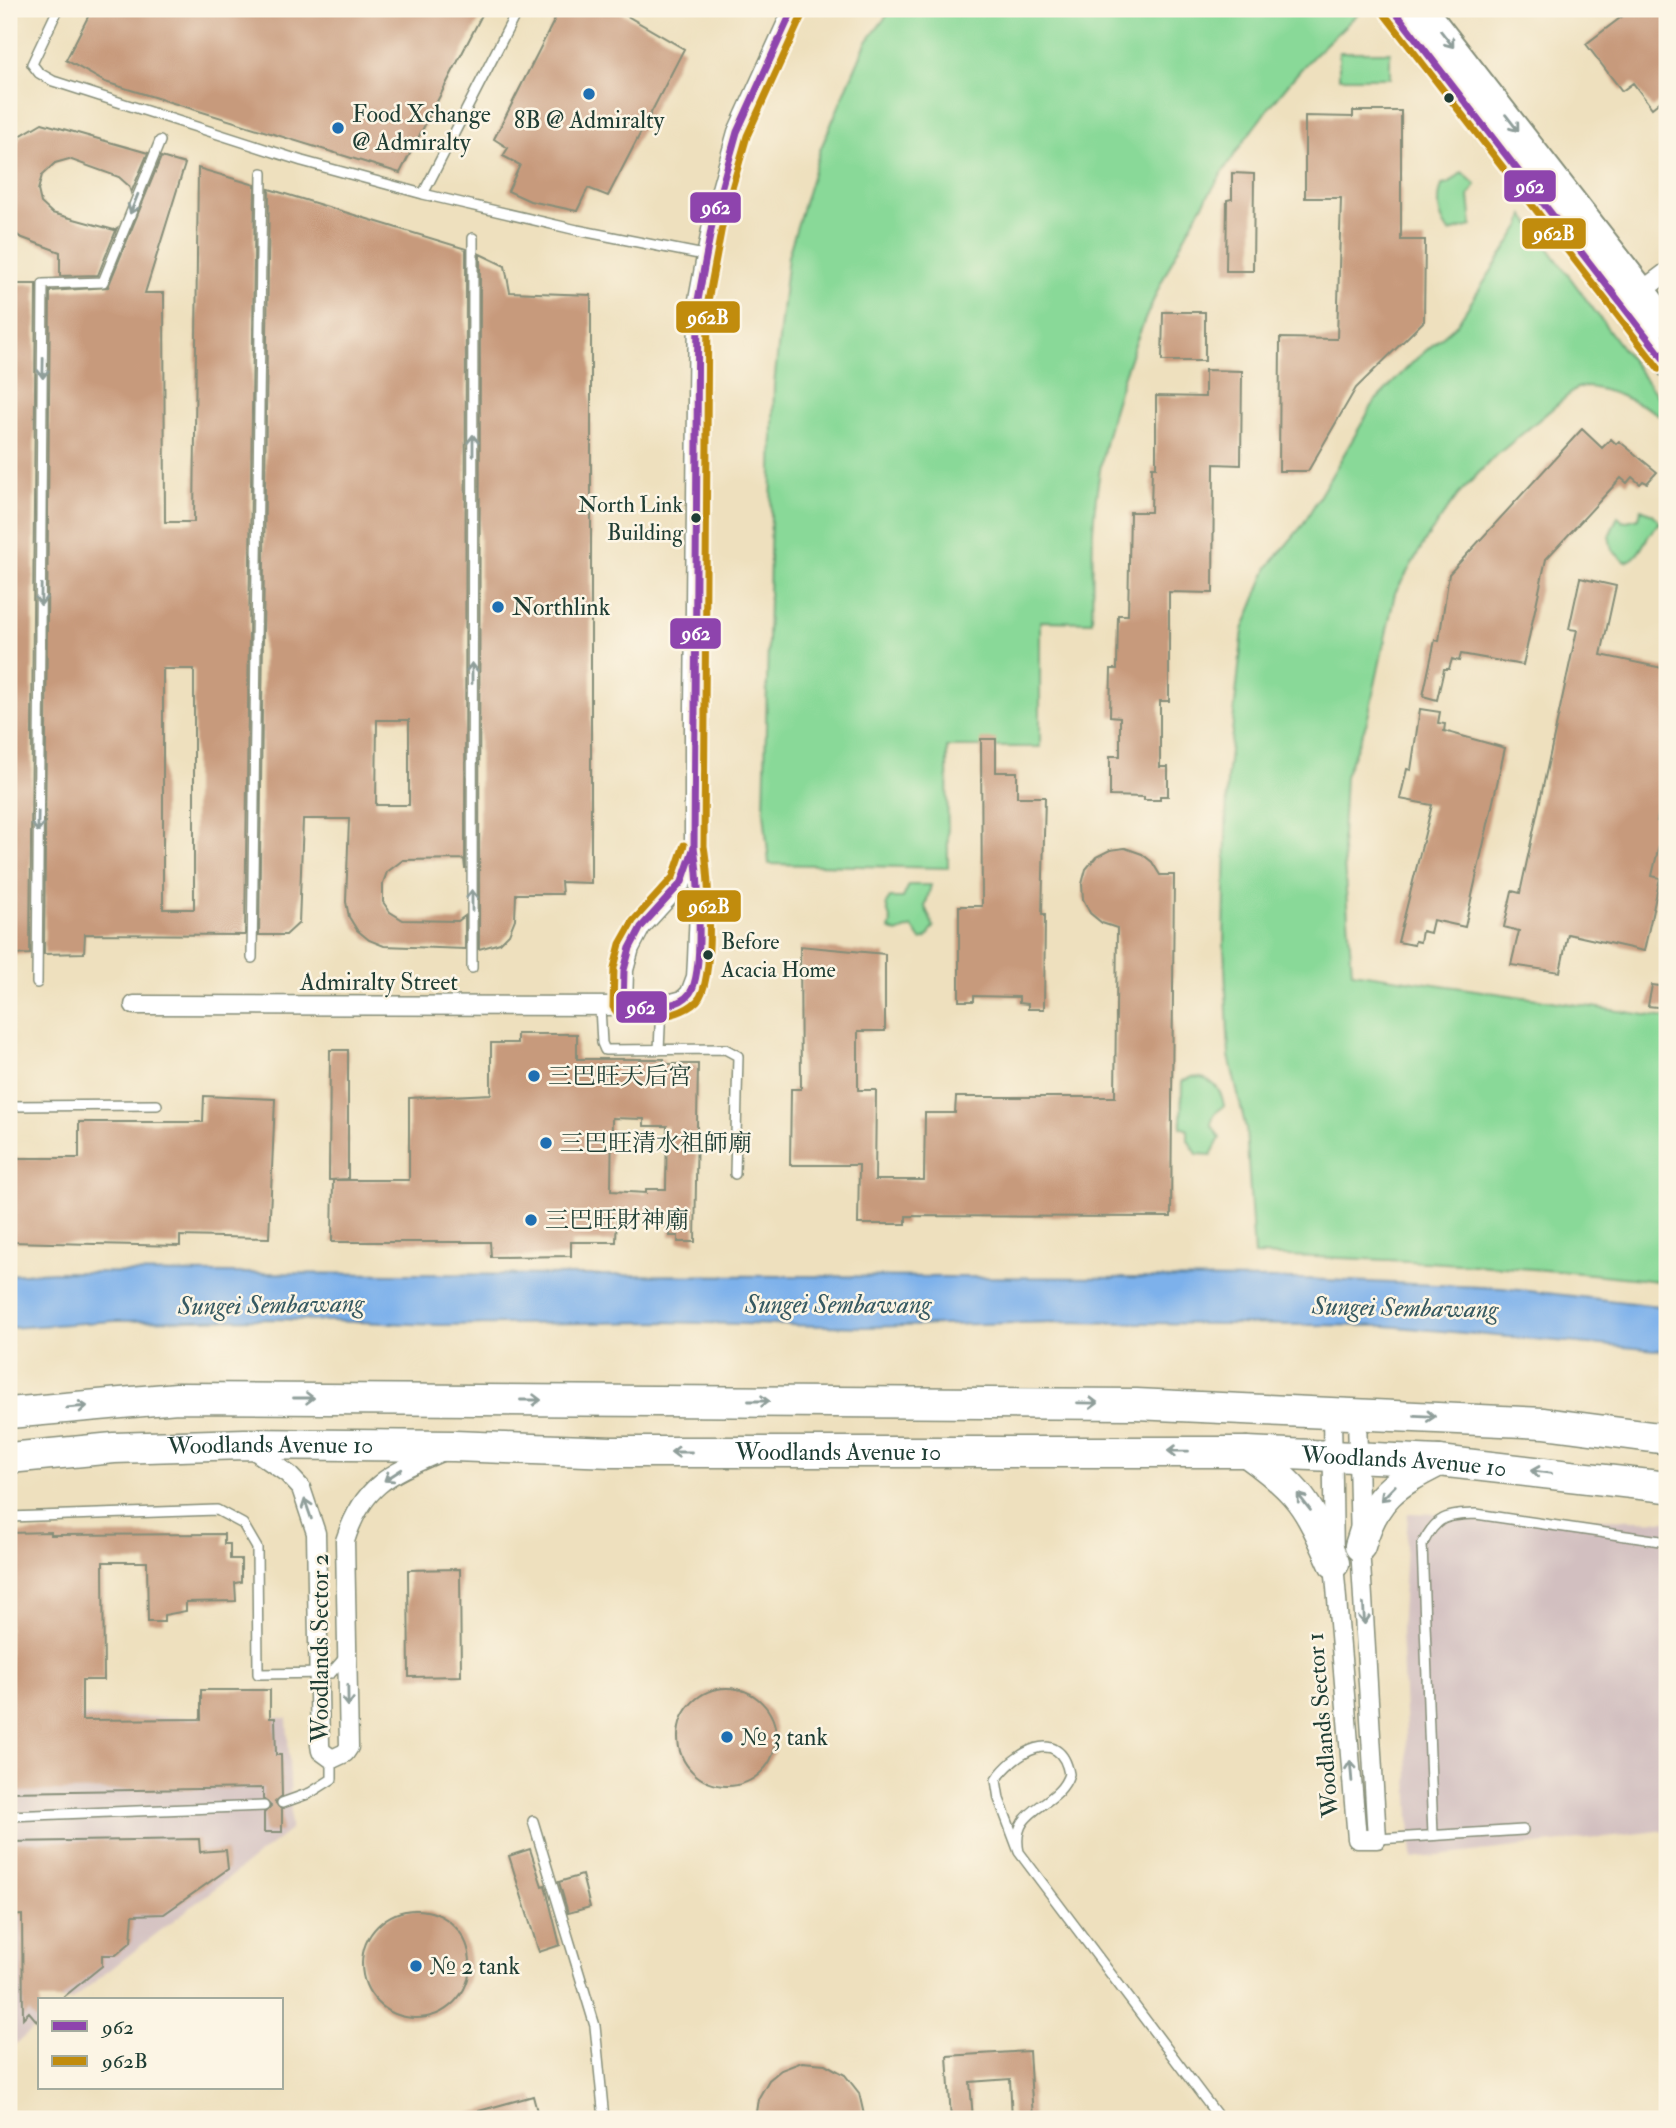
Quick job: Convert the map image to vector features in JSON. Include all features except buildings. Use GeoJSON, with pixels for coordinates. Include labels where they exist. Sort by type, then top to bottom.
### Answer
{"type":"FeatureCollection","features":[{"type":"Feature","properties":{"kind":"main road"},"geometry":{"type":"LineString","coordinates":[[1393,9],[1634,298],[1667,323]]}},
{"type":"Feature","properties":{"kind":"main road"},"geometry":{"type":"LineString","coordinates":[[1423,9],[1634,298],[1667,363]]}},
{"type":"Feature","properties":{"kind":"main road","name":"Woodlands Avenue 10"},"geometry":{"type":"LineString","coordinates":[[9,1413],[177,1398],[1006,1402],[1345,1412],[1544,1423],[1667,1439]]}},
{"type":"Feature","properties":{"kind":"main road","name":"Woodlands Avenue 10"},"geometry":{"type":"LineString","coordinates":[[9,1458],[114,1448],[245,1444],[454,1446],[612,1452],[1247,1452],[1440,1461],[1667,1487]]}},
{"type":"Feature","properties":{"kind":"main road"},"geometry":{"type":"LineString","coordinates":[[1247,1452],[1297,1492],[1312,1512],[1334,1563]]}},
{"type":"Feature","properties":{"kind":"main road"},"geometry":{"type":"LineString","coordinates":[[1360,1546],[1368,1518],[1386,1493],[1402,1479],[1440,1461]]}},
{"type":"Feature","properties":{"kind":"street","name":"Admiralty Street"},"geometry":{"type":"LineString","coordinates":[[134,1005],[624,1007],[661,1006],[683,1000],[696,977],[700,882],[694,847],[696,321],[704,255],[737,132],[793,9]]}},
{"type":"Feature","properties":{"kind":"street"},"geometry":{"type":"LineString","coordinates":[[1634,298],[1667,272]]}},
{"type":"Feature","properties":{"kind":"street","name":"Admiralty Street"},"geometry":{"type":"LineString","coordinates":[[624,1007],[624,970],[630,948],[641,928],[682,882],[694,847]]}},
{"type":"Feature","properties":{"kind":"street","name":"Woodlands Sector 1"},"geometry":{"type":"LineString","coordinates":[[1345,1412],[1344,1456],[1334,1563],[1357,1839],[1377,1839],[1360,1546],[1344,1456],[1345,1412]]}},
{"type":"Feature","properties":{"kind":"street","name":"Woodlands Sector 2"},"geometry":{"type":"LineString","coordinates":[[245,1444],[288,1474],[301,1488],[316,1533],[320,1745],[321,1751],[332,1759],[345,1753],[349,1747],[345,1541],[355,1511],[373,1490],[394,1472],[454,1446]]}},
{"type":"Feature","properties":{"kind":"lane"},"geometry":{"type":"LineString","coordinates":[[58,9],[32,64],[39,73],[53,81],[302,161],[423,194],[577,230],[704,255]]}},
{"type":"Feature","properties":{"kind":"lane"},"geometry":{"type":"LineString","coordinates":[[423,194],[518,9]]}},
{"type":"Feature","properties":{"kind":"lane"},"geometry":{"type":"LineString","coordinates":[[37,983],[43,284],[103,282],[160,141]]}},
{"type":"Feature","properties":{"kind":"lane"},"geometry":{"type":"LineString","coordinates":[[252,958],[262,173]]}},
{"type":"Feature","properties":{"kind":"lane"},"geometry":{"type":"LineString","coordinates":[[472,968],[473,238]]}},
{"type":"Feature","properties":{"kind":"lane"},"geometry":{"type":"LineString","coordinates":[[659,1050],[661,1006]]}},
{"type":"Feature","properties":{"kind":"lane"},"geometry":{"type":"LineString","coordinates":[[600,1007],[601,1043],[605,1049],[725,1049],[738,1056],[735,1174]]}},
{"type":"Feature","properties":{"kind":"lane"},"geometry":{"type":"LineString","coordinates":[[9,1105],[157,1105]]}},
{"type":"Feature","properties":{"kind":"lane"},"geometry":{"type":"LineString","coordinates":[[9,1517],[217,1510],[229,1514],[243,1524],[257,1548],[258,1674],[318,1674],[338,1668],[348,1652]]}},
{"type":"Feature","properties":{"kind":"lane"},"geometry":{"type":"LineString","coordinates":[[1433,1835],[1422,1545],[1430,1530],[1447,1515],[1476,1514],[1667,1542]]}},
{"type":"Feature","properties":{"kind":"lane"},"geometry":{"type":"LineString","coordinates":[[1019,1852],[1016,1834],[1021,1824],[1059,1791],[1069,1774],[1062,1757],[1048,1747],[1038,1745],[1031,1749],[1002,1771],[996,1780],[999,1799],[1019,1852],[1220,2119]]}},
{"type":"Feature","properties":{"kind":"lane"},"geometry":{"type":"LineString","coordinates":[[282,1803],[310,1793],[332,1779],[332,1759]]}},
{"type":"Feature","properties":{"kind":"lane"},"geometry":{"type":"LineString","coordinates":[[9,1816],[264,1806]]}},
{"type":"Feature","properties":{"kind":"lane"},"geometry":{"type":"LineString","coordinates":[[534,1821],[595,2026],[604,2119]]}},
{"type":"Feature","properties":{"kind":"lane"},"geometry":{"type":"LineString","coordinates":[[1377,1839],[1523,1830]]}},
{"type":"Feature","properties":{"kind":"shaded area"},"geometry":{"type":"Polygon","coordinates":[[[1408,1513],[1667,1521],[1667,1830],[1412,1859],[1401,1630],[1408,1513]]]}},
{"type":"Feature","properties":{"kind":"shaded area"},"geometry":{"type":"Polygon","coordinates":[[[9,1716],[287,1718],[290,1830],[74,1998],[38,1998],[38,2026],[9,2049],[9,1716]]]}},
{"type":"Feature","properties":{"kind":"green space"},"geometry":{"type":"Polygon","coordinates":[[[892,9],[1363,9],[1309,60],[1263,116],[1225,168],[1191,225],[1161,284],[1135,345],[1114,407],[1100,469],[1093,531],[1092,622],[1040,621],[1040,747],[947,747],[948,868],[769,864],[764,811],[774,385],[788,256],[820,150],[866,43],[892,9]]]}},
{"type":"Feature","properties":{"kind":"green space"},"geometry":{"type":"Polygon","coordinates":[[[1339,52],[1390,52],[1390,78],[1339,78],[1339,52]]]}},
{"type":"Feature","properties":{"kind":"green space"},"geometry":{"type":"Polygon","coordinates":[[[1462,172],[1476,185],[1469,196],[1472,226],[1449,232],[1440,215],[1440,191],[1442,185],[1449,184],[1462,172]]]}},
{"type":"Feature","properties":{"kind":"green space"},"geometry":{"type":"Polygon","coordinates":[[[1524,215],[1667,409],[1667,421],[1624,397],[1597,389],[1577,388],[1492,459],[1458,495],[1427,538],[1395,593],[1367,722],[1345,776],[1342,836],[1352,972],[1667,1018],[1667,1282],[1461,1264],[1254,1255],[1246,1129],[1229,1056],[1224,945],[1227,779],[1243,630],[1268,567],[1302,526],[1375,401],[1415,360],[1457,324],[1521,225],[1524,215]]]}},
{"type":"Feature","properties":{"kind":"green space"},"geometry":{"type":"Polygon","coordinates":[[[1641,509],[1653,514],[1660,523],[1650,533],[1636,556],[1625,562],[1612,550],[1609,536],[1618,516],[1623,522],[1639,518],[1641,509]]]}},
{"type":"Feature","properties":{"kind":"green space"},"geometry":{"type":"Polygon","coordinates":[[[909,885],[931,885],[925,907],[934,927],[927,938],[921,940],[912,927],[897,933],[889,929],[891,923],[886,904],[890,898],[903,898],[909,885]]]}},
{"type":"Feature","properties":{"kind":"green space"},"geometry":{"type":"Polygon","coordinates":[[[1192,1077],[1210,1081],[1218,1088],[1223,1099],[1224,1106],[1214,1114],[1211,1124],[1220,1138],[1211,1155],[1197,1154],[1188,1140],[1188,1130],[1181,1127],[1182,1081],[1192,1077]]]}},
{"type":"Feature","properties":{"kind":"water","name":"Sungei Sembawang"},"geometry":{"type":"Polygon","coordinates":[[[54,1272],[1303,1279],[1502,1288],[1667,1307],[1667,1351],[1386,1326],[1057,1322],[865,1327],[661,1322],[439,1325],[277,1319],[114,1321],[9,1328],[9,1275],[54,1272]]]}},
{"type":"Feature","properties":{"kind":"transit line","name":"962"},"geometry":{"type":"LineString","coordinates":[[694,847],[698,300],[714,214],[737,132],[793,9]]}},
{"type":"Feature","properties":{"kind":"transit line","name":"962"},"geometry":{"type":"LineString","coordinates":[[1393,9],[1667,363]]}},
{"type":"Feature","properties":{"kind":"transit line","name":"962B"},"geometry":{"type":"LineString","coordinates":[[684,845],[673,877],[633,921],[620,944],[614,968],[613,1007],[620,1017],[671,1015],[690,1007],[703,990],[707,972],[710,926],[704,846],[708,301],[724,216],[747,136],[803,13]]}},
{"type":"Feature","properties":{"kind":"transit line","name":"962B"},"geometry":{"type":"LineString","coordinates":[[1385,15],[1659,369]]}},
{"type":"Feature","properties":{"kind":"transit line","name":"962"},"geometry":{"type":"LineString","coordinates":[[694,847],[699,944],[695,982],[690,993],[677,1003],[623,1007],[624,970],[630,948],[641,927],[682,882],[694,847]]}},
{"type":"Feature","properties":{"kind":"place","name":"8B @ Admiralty"},"geometry":{"type":"Point","coordinates":[589,94]}},
{"type":"Feature","properties":{"kind":"place","name":"Food Xchange @ Admiralty"},"geometry":{"type":"Point","coordinates":[338,128]}},
{"type":"Feature","properties":{"kind":"place","name":"North Link Building"},"geometry":{"type":"Point","coordinates":[696,518]}},
{"type":"Feature","properties":{"kind":"place","name":"Northlink"},"geometry":{"type":"Point","coordinates":[498,607]}},
{"type":"Feature","properties":{"kind":"place","name":"Before Acacia Home"},"geometry":{"type":"Point","coordinates":[708,955]}},
{"type":"Feature","properties":{"kind":"place","name":"三巴旺天后宮"},"geometry":{"type":"Point","coordinates":[534,1076]}},
{"type":"Feature","properties":{"kind":"place","name":"三巴旺清水祖師廟"},"geometry":{"type":"Point","coordinates":[546,1143]}},
{"type":"Feature","properties":{"kind":"place","name":"三巴旺財神廟"},"geometry":{"type":"Point","coordinates":[531,1220]}},
{"type":"Feature","properties":{"kind":"place","name":"№ 3 tank"},"geometry":{"type":"Point","coordinates":[727,1737]}},
{"type":"Feature","properties":{"kind":"place","name":"№ 2 tank"},"geometry":{"type":"Point","coordinates":[416,1966]}}]}
